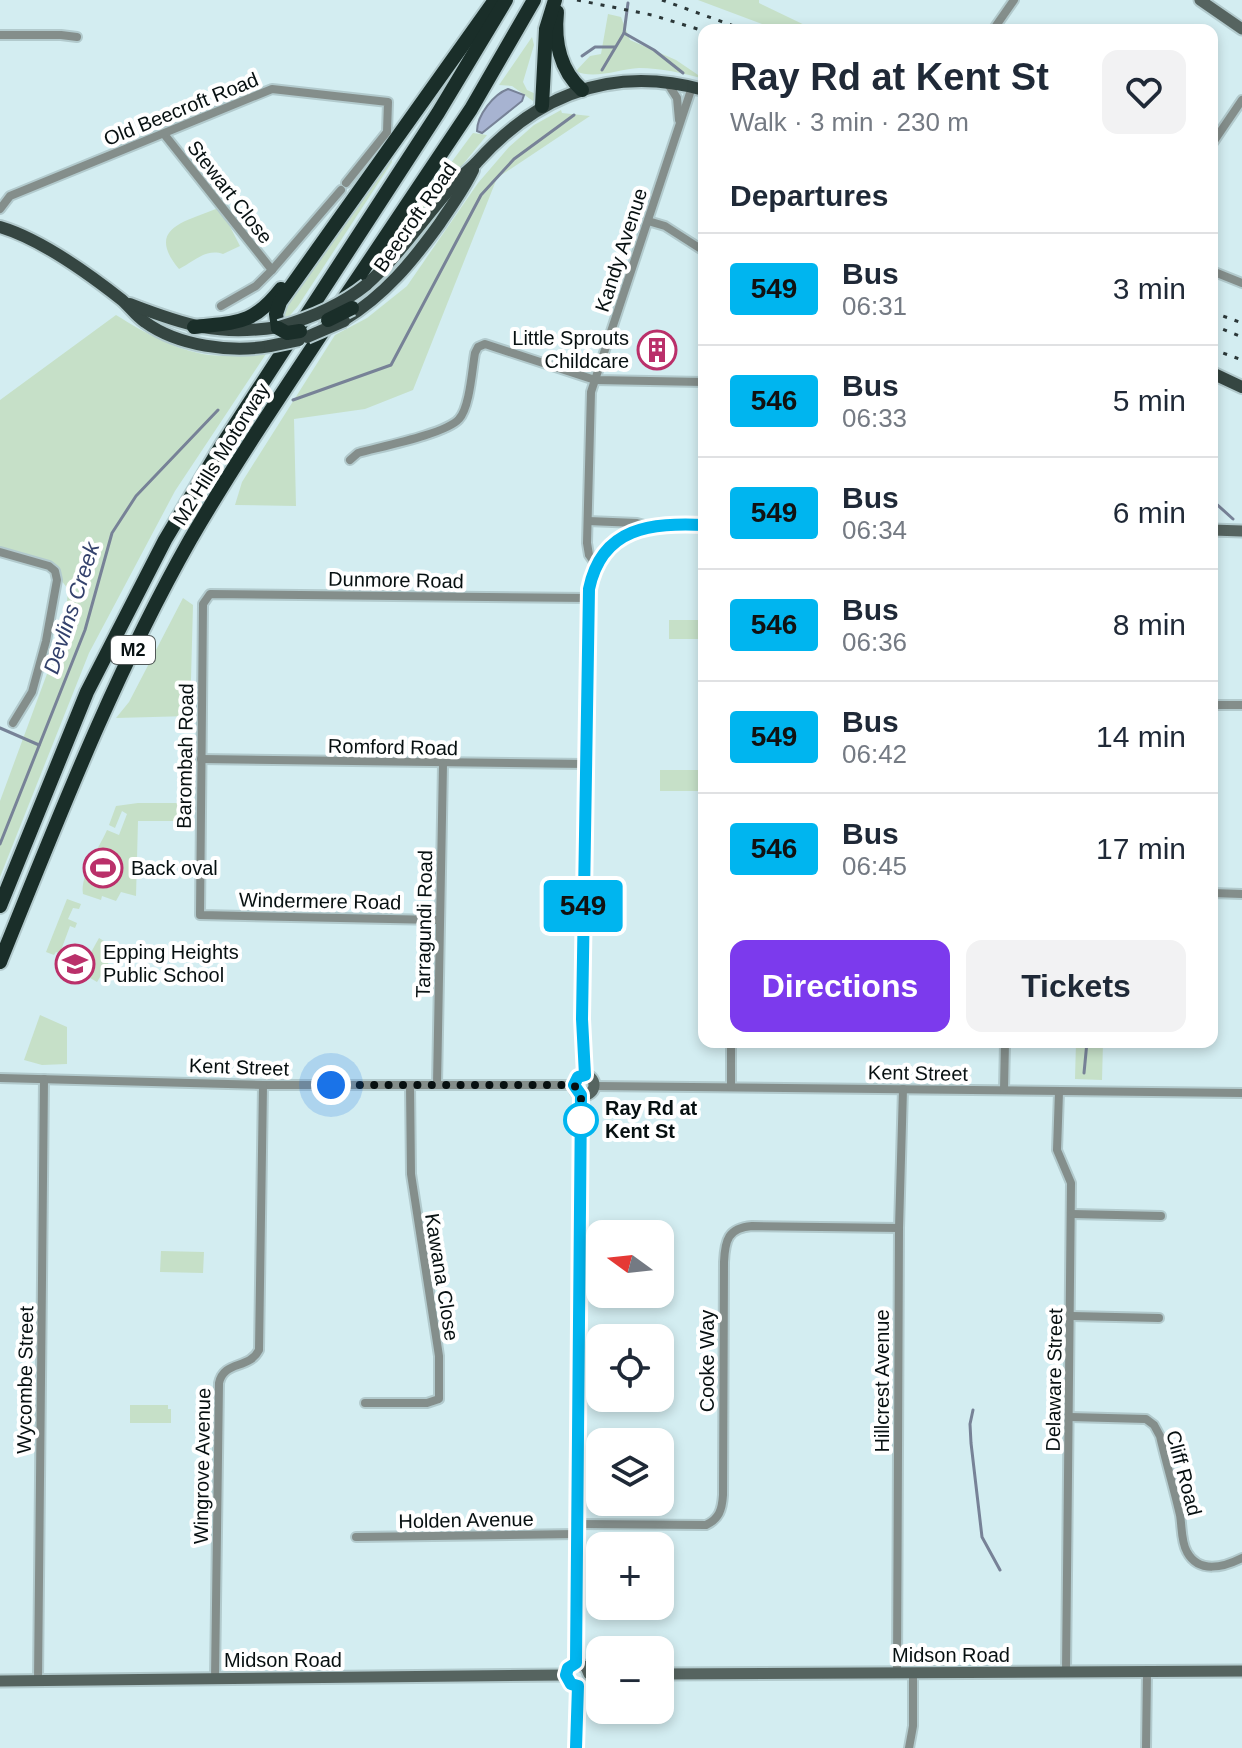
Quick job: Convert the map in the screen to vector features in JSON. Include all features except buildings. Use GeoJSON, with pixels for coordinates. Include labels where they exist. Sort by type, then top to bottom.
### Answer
{"type":"FeatureCollection","features":[{"type":"Feature","properties":{"kind":"highway"},"geometry":{"type":"LineString","coordinates":[[354,312],[287,333],[278,328],[276,314],[280,302],[495,0]]}},
{"type":"Feature","properties":{"kind":"highway","name":"M2 Hills Motorway"},"geometry":{"type":"LineString","coordinates":[[0,906],[87,692],[165,540],[220,448],[438,113],[506,0]]}},
{"type":"Feature","properties":{"kind":"highway","name":"M2 Hills Motorway"},"geometry":{"type":"LineString","coordinates":[[0,962],[109,700],[190,541],[351,288],[471,109],[534,0]]}},
{"type":"Feature","properties":{"kind":"highway"},"geometry":{"type":"LineString","coordinates":[[557,0],[557,42],[569,79],[582,90]]}},
{"type":"Feature","properties":{"kind":"highway"},"geometry":{"type":"LineString","coordinates":[[542,106],[546,29],[557,0]]}},
{"type":"Feature","properties":{"kind":"highway"},"geometry":{"type":"LineString","coordinates":[[194,327],[243,321],[259,313],[343,214]]}},
{"type":"Feature","properties":{"kind":"main road","name":"Beecroft Road"},"geometry":{"type":"LineString","coordinates":[[124,301],[194,327],[234,332],[278,328],[306,320],[334,307],[366,285],[388,264],[457,180],[505,132],[542,106],[582,90],[625,82],[698,89]]}},
{"type":"Feature","properties":{"kind":"main road","name":"Beecroft Road"},"geometry":{"type":"LineString","coordinates":[[0,227],[37,243],[124,301],[145,322],[171,336],[216,347],[270,346],[307,337],[354,312],[408,267],[466,186],[476,163]]}},
{"type":"Feature","properties":{"kind":"main road"},"geometry":{"type":"LineString","coordinates":[[1218,376],[1242,387]]}},
{"type":"Feature","properties":{"kind":"main road"},"geometry":{"type":"LineString","coordinates":[[1218,385],[1242,395]]}},
{"type":"Feature","properties":{"kind":"street"},"geometry":{"type":"LineString","coordinates":[[997,24],[1014,0]]}},
{"type":"Feature","properties":{"kind":"street"},"geometry":{"type":"LineString","coordinates":[[1200,0],[1242,29]]}},
{"type":"Feature","properties":{"kind":"street"},"geometry":{"type":"LineString","coordinates":[[0,35],[77,37]]}},
{"type":"Feature","properties":{"kind":"street"},"geometry":{"type":"LineString","coordinates":[[668,84],[677,98],[678,129]]}},
{"type":"Feature","properties":{"kind":"street","name":"Old Beecroft Road"},"geometry":{"type":"LineString","coordinates":[[0,209],[10,196],[272,89],[388,102],[387,132],[344,187]]}},
{"type":"Feature","properties":{"kind":"street","name":"Kandy Avenue"},"geometry":{"type":"LineString","coordinates":[[597,566],[588,549],[591,392],[678,129],[698,89]]}},
{"type":"Feature","properties":{"kind":"street"},"geometry":{"type":"LineString","coordinates":[[1218,135],[1242,100]]}},
{"type":"Feature","properties":{"kind":"street","name":"Stewart Close"},"geometry":{"type":"LineString","coordinates":[[164,134],[272,270]]}},
{"type":"Feature","properties":{"kind":"street","name":"Stewart Close"},"geometry":{"type":"LineString","coordinates":[[221,306],[256,286],[344,187]]}},
{"type":"Feature","properties":{"kind":"street"},"geometry":{"type":"LineString","coordinates":[[648,221],[665,226],[698,247]]}},
{"type":"Feature","properties":{"kind":"street"},"geometry":{"type":"LineString","coordinates":[[1218,273],[1242,283]]}},
{"type":"Feature","properties":{"kind":"street"},"geometry":{"type":"LineString","coordinates":[[350,460],[358,453],[446,428],[459,419],[464,409],[475,353],[481,345],[490,345],[595,380],[698,382]]}},
{"type":"Feature","properties":{"kind":"street"},"geometry":{"type":"LineString","coordinates":[[588,521],[648,526],[698,525]]}},
{"type":"Feature","properties":{"kind":"street"},"geometry":{"type":"LineString","coordinates":[[585,1075],[582,1019],[588,598],[590,582],[597,566],[617,542],[648,526]]}},
{"type":"Feature","properties":{"kind":"street"},"geometry":{"type":"LineString","coordinates":[[1218,530],[1242,531]]}},
{"type":"Feature","properties":{"kind":"street"},"geometry":{"type":"LineString","coordinates":[[0,552],[49,566],[55,571],[57,580],[46,641],[32,692],[13,723]]}},
{"type":"Feature","properties":{"kind":"street","name":"Dunmore Road"},"geometry":{"type":"LineString","coordinates":[[205,597],[210,594],[588,598]]}},
{"type":"Feature","properties":{"kind":"street","name":"Barombah Road"},"geometry":{"type":"LineString","coordinates":[[200,915],[205,597]]}},
{"type":"Feature","properties":{"kind":"street"},"geometry":{"type":"LineString","coordinates":[[1218,705],[1242,705]]}},
{"type":"Feature","properties":{"kind":"street","name":"Romford Road"},"geometry":{"type":"LineString","coordinates":[[201,759],[585,764]]}},
{"type":"Feature","properties":{"kind":"street","name":"Tarragundi Road"},"geometry":{"type":"LineString","coordinates":[[437,1085],[443,764]]}},
{"type":"Feature","properties":{"kind":"street"},"geometry":{"type":"LineString","coordinates":[[1218,893],[1242,894]]}},
{"type":"Feature","properties":{"kind":"street","name":"Windermere Road"},"geometry":{"type":"LineString","coordinates":[[200,915],[439,920]]}},
{"type":"Feature","properties":{"kind":"street"},"geometry":{"type":"LineString","coordinates":[[731,1048],[731,1087]]}},
{"type":"Feature","properties":{"kind":"street"},"geometry":{"type":"LineString","coordinates":[[1004,1090],[1005,1048]]}},
{"type":"Feature","properties":{"kind":"street"},"geometry":{"type":"LineString","coordinates":[[576,1663],[577,1090],[578,1077],[585,1075],[593,1079],[595,1086],[590,1094],[577,1090]]}},
{"type":"Feature","properties":{"kind":"street","name":"Kent Street"},"geometry":{"type":"LineString","coordinates":[[0,1078],[577,1090]]}},
{"type":"Feature","properties":{"kind":"street","name":"Wycombe Street"},"geometry":{"type":"LineString","coordinates":[[38,1681],[44,1079]]}},
{"type":"Feature","properties":{"kind":"street","name":"Wingrove Avenue"},"geometry":{"type":"LineString","coordinates":[[215,1679],[219,1383],[221,1375],[228,1368],[250,1362],[259,1350],[263,1085]]}},
{"type":"Feature","properties":{"kind":"street","name":"Kawana Close"},"geometry":{"type":"LineString","coordinates":[[365,1403],[427,1403],[439,1399],[440,1392],[439,1356],[411,1174],[410,1085]]}},
{"type":"Feature","properties":{"kind":"street","name":"Kent Street"},"geometry":{"type":"LineString","coordinates":[[595,1086],[1242,1093]]}},
{"type":"Feature","properties":{"kind":"street","name":"Hillcrest Avenue"},"geometry":{"type":"LineString","coordinates":[[897,1673],[899,1228],[903,1089]]}},
{"type":"Feature","properties":{"kind":"street","name":"Delaware Street"},"geometry":{"type":"LineString","coordinates":[[1059,1092],[1057,1150],[1071,1183],[1072,1214],[1066,1672]]}},
{"type":"Feature","properties":{"kind":"street"},"geometry":{"type":"LineString","coordinates":[[1072,1214],[1161,1216]]}},
{"type":"Feature","properties":{"kind":"street","name":"Cooke Way"},"geometry":{"type":"LineString","coordinates":[[577,1529],[706,1525],[722,1508],[724,1262],[730,1233],[752,1226],[899,1228]]}},
{"type":"Feature","properties":{"kind":"street"},"geometry":{"type":"LineString","coordinates":[[1072,1316],[1159,1318]]}},
{"type":"Feature","properties":{"kind":"street","name":"Cliff Road"},"geometry":{"type":"LineString","coordinates":[[1070,1417],[1146,1419],[1154,1425],[1160,1436],[1186,1551],[1197,1563],[1209,1568],[1242,1558]]}},
{"type":"Feature","properties":{"kind":"street","name":"Holden Avenue"},"geometry":{"type":"LineString","coordinates":[[356,1537],[577,1529]]}},
{"type":"Feature","properties":{"kind":"street"},"geometry":{"type":"LineString","coordinates":[[576,1663],[586,1667]]}},
{"type":"Feature","properties":{"kind":"street"},"geometry":{"type":"LineString","coordinates":[[576,1663],[568,1668],[566,1675],[571,1684],[578,1686],[586,1682]]}},
{"type":"Feature","properties":{"kind":"street","name":"Midson Road"},"geometry":{"type":"LineString","coordinates":[[674,1674],[1242,1671]]}},
{"type":"Feature","properties":{"kind":"street"},"geometry":{"type":"LineString","coordinates":[[1146,1748],[1147,1672]]}},
{"type":"Feature","properties":{"kind":"street"},"geometry":{"type":"LineString","coordinates":[[909,1748],[913,1726],[913,1673]]}},
{"type":"Feature","properties":{"kind":"street","name":"Midson Road"},"geometry":{"type":"LineString","coordinates":[[0,1681],[566,1675]]}},
{"type":"Feature","properties":{"kind":"street"},"geometry":{"type":"LineString","coordinates":[[576,1748],[578,1686]]}},
{"type":"Feature","properties":{"kind":"green space"},"geometry":{"type":"Polygon","coordinates":[[[698,0],[759,0],[759,3],[803,24],[762,24],[698,0]]]}},
{"type":"Feature","properties":{"kind":"green space"},"geometry":{"type":"Polygon","coordinates":[[[608,14],[621,17],[630,40],[676,60],[698,78],[647,68],[598,74],[576,71],[590,56],[601,54],[608,14]]]}},
{"type":"Feature","properties":{"kind":"green space"},"geometry":{"type":"Polygon","coordinates":[[[532,37],[534,45],[523,82],[527,90],[538,95],[533,101],[512,86],[499,85],[532,37]]]}},
{"type":"Feature","properties":{"kind":"green space"},"geometry":{"type":"Polygon","coordinates":[[[561,110],[562,113],[590,116],[497,178],[413,390],[365,409],[294,419],[296,506],[235,505],[242,482],[335,335],[367,318],[407,286],[478,183],[509,147],[534,125],[561,110]]]}},
{"type":"Feature","properties":{"kind":"green space"},"geometry":{"type":"Polygon","coordinates":[[[473,133],[487,135],[382,263],[422,202],[473,133]]]}},
{"type":"Feature","properties":{"kind":"green space"},"geometry":{"type":"Polygon","coordinates":[[[392,158],[298,306],[286,320],[282,320],[285,305],[292,294],[392,158]]]}},
{"type":"Feature","properties":{"kind":"green space"},"geometry":{"type":"Polygon","coordinates":[[[220,207],[240,246],[223,254],[206,254],[179,269],[169,255],[166,243],[168,234],[184,221],[220,207]]]}},
{"type":"Feature","properties":{"kind":"green space"},"geometry":{"type":"Polygon","coordinates":[[[116,315],[161,340],[196,353],[223,356],[266,354],[175,491],[89,653],[0,877],[0,801],[65,625],[68,589],[53,570],[0,550],[0,400],[116,315]]]}},
{"type":"Feature","properties":{"kind":"green space"},"geometry":{"type":"Polygon","coordinates":[[[183,598],[193,605],[190,716],[116,718],[129,702],[183,598]]]}},
{"type":"Feature","properties":{"kind":"green space"},"geometry":{"type":"Polygon","coordinates":[[[669,620],[698,620],[698,639],[669,639],[669,620]]]}},
{"type":"Feature","properties":{"kind":"green space"},"geometry":{"type":"Polygon","coordinates":[[[660,770],[698,770],[698,791],[660,791],[660,770]]]}},
{"type":"Feature","properties":{"kind":"green space"},"geometry":{"type":"Polygon","coordinates":[[[188,803],[188,821],[138,821],[136,896],[121,892],[116,901],[83,894],[87,870],[107,830],[119,835],[127,814],[122,811],[115,828],[109,825],[116,806],[188,803]]]}},
{"type":"Feature","properties":{"kind":"green space"},"geometry":{"type":"Polygon","coordinates":[[[67,899],[81,904],[79,909],[73,908],[68,919],[77,923],[75,928],[70,926],[60,953],[54,955],[46,952],[67,899]]]}},
{"type":"Feature","properties":{"kind":"green space"},"geometry":{"type":"Polygon","coordinates":[[[99,938],[117,949],[97,982],[80,972],[99,938]]]}},
{"type":"Feature","properties":{"kind":"green space"},"geometry":{"type":"Polygon","coordinates":[[[40,1015],[67,1027],[67,1064],[42,1065],[24,1060],[40,1015]]]}},
{"type":"Feature","properties":{"kind":"green space"},"geometry":{"type":"Polygon","coordinates":[[[1076,1048],[1103,1048],[1102,1080],[1075,1079],[1076,1048]]]}},
{"type":"Feature","properties":{"kind":"green space"},"geometry":{"type":"Polygon","coordinates":[[[161,1251],[204,1252],[203,1273],[160,1272],[161,1251]]]}},
{"type":"Feature","properties":{"kind":"green space"},"geometry":{"type":"Polygon","coordinates":[[[130,1405],[168,1405],[171,1423],[130,1423],[130,1405]]]}},
{"type":"Feature","properties":{"kind":"water"},"geometry":{"type":"Polygon","coordinates":[[[508,89],[524,95],[522,101],[482,133],[477,131],[487,106],[508,89]]]}},
{"type":"Feature","properties":{"kind":"waterway","name":"Devlins Creek"},"geometry":{"type":"LineString","coordinates":[[602,70],[624,33],[628,3]]}},
{"type":"Feature","properties":{"kind":"waterway"},"geometry":{"type":"LineString","coordinates":[[624,33],[654,50],[683,73]]}},
{"type":"Feature","properties":{"kind":"waterway"},"geometry":{"type":"LineString","coordinates":[[582,56],[595,47],[615,47]]}},
{"type":"Feature","properties":{"kind":"waterway","name":"Devlins Creek"},"geometry":{"type":"LineString","coordinates":[[293,400],[391,365],[481,195],[514,159],[574,115]]}},
{"type":"Feature","properties":{"kind":"waterway","name":"Devlins Creek"},"geometry":{"type":"LineString","coordinates":[[0,844],[85,630],[112,533],[136,496],[218,410]]}},
{"type":"Feature","properties":{"kind":"waterway"},"geometry":{"type":"LineString","coordinates":[[1218,505],[1233,519]]}},
{"type":"Feature","properties":{"kind":"waterway"},"geometry":{"type":"LineString","coordinates":[[0,728],[39,745]]}},
{"type":"Feature","properties":{"kind":"waterway"},"geometry":{"type":"LineString","coordinates":[[1084,1073],[1086,1048]]}},
{"type":"Feature","properties":{"kind":"waterway"},"geometry":{"type":"LineString","coordinates":[[973,1410],[971,1443],[982,1537],[1000,1570]]}},
{"type":"Feature","properties":{"kind":"railway"},"geometry":{"type":"LineString","coordinates":[[577,0],[652,15],[698,29]]}},
{"type":"Feature","properties":{"kind":"railway"},"geometry":{"type":"LineString","coordinates":[[662,0],[728,24]]}},
{"type":"Feature","properties":{"kind":"railway"},"geometry":{"type":"LineString","coordinates":[[1218,314],[1242,323]]}},
{"type":"Feature","properties":{"kind":"railway"},"geometry":{"type":"LineString","coordinates":[[1218,327],[1242,337]]}},
{"type":"Feature","properties":{"kind":"railway"},"geometry":{"type":"LineString","coordinates":[[1218,351],[1242,360]]}},
{"type":"Feature","properties":{"kind":"bus line","name":"549"},"geometry":{"type":"LineString","coordinates":[[576,1748],[578,1686],[571,1684],[566,1675],[568,1668],[576,1663],[581,1095],[574,1085],[578,1077],[585,1075],[582,1067],[582,1019],[589,589],[602,558],[625,536],[660,524],[698,525]]}},
{"type":"Feature","properties":{"kind":"place","name":"Little Sprouts Childcare"},"geometry":{"type":"Point","coordinates":[657,350]}},
{"type":"Feature","properties":{"kind":"place","name":"Back oval"},"geometry":{"type":"Point","coordinates":[103,868]}},
{"type":"Feature","properties":{"kind":"place","name":"Epping Heights Public School"},"geometry":{"type":"Point","coordinates":[75,964]}},
{"type":"Feature","properties":{"kind":"place","name":"Ray Rd at Kent St"},"geometry":{"type":"Point","coordinates":[581,1120]}},
{"type":"Feature","properties":{"kind":"route"},"geometry":{"type":"LineString","coordinates":[[331,1085],[574,1085],[581,1095],[581,1127],[581,1120]]}}]}
